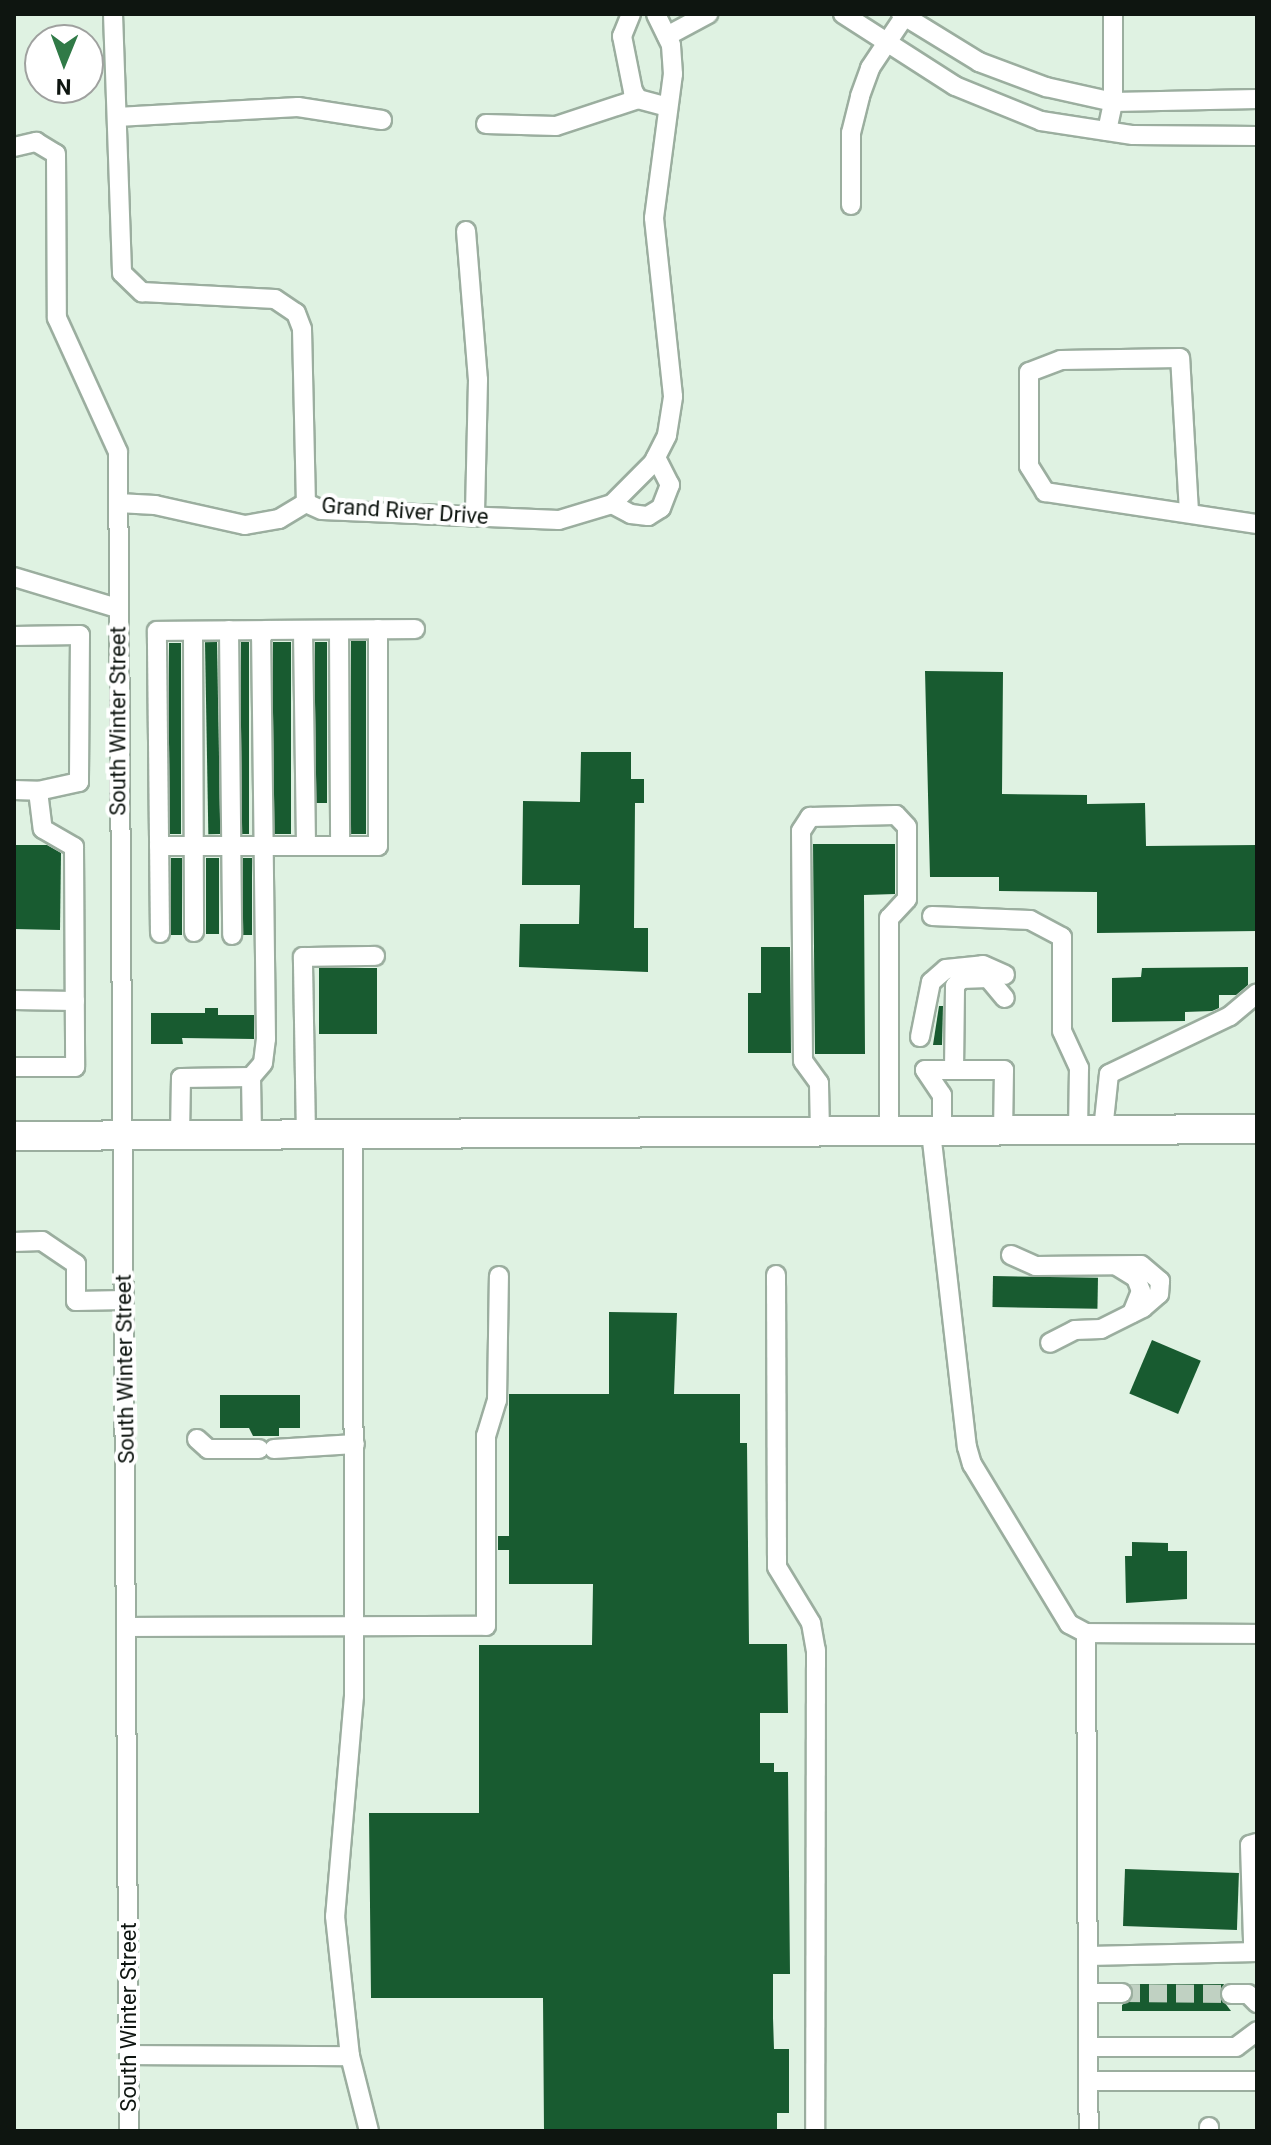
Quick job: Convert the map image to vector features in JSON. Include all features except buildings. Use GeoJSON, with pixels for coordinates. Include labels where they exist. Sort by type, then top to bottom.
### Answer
{"type":"FeatureCollection","features":[{"type":"Feature","properties":{"kind":"highway"},"geometry":{"type":"LineString","coordinates":[[14,1136],[1257,1129]]}},
{"type":"Feature","properties":{"kind":"street","name":"Grand River Drive"},"geometry":{"type":"LineString","coordinates":[[113,14],[122,180],[118,259],[130,283],[142,292],[275,299],[296,313],[302,329],[306,503],[322,510],[559,520],[612,504],[640,515],[661,508],[670,485],[656,457]]}},
{"type":"Feature","properties":{"kind":"street"},"geometry":{"type":"LineString","coordinates":[[631,14],[622,36],[638,99]]}},
{"type":"Feature","properties":{"kind":"street"},"geometry":{"type":"LineString","coordinates":[[612,504],[656,457],[667,435],[673,396],[654,218],[673,74],[667,36],[656,14]]}},
{"type":"Feature","properties":{"kind":"street"},"geometry":{"type":"LineString","coordinates":[[667,36],[708,14]]}},
{"type":"Feature","properties":{"kind":"street"},"geometry":{"type":"LineString","coordinates":[[843,14],[955,86],[1041,121],[1107,131],[1257,136]]}},
{"type":"Feature","properties":{"kind":"street"},"geometry":{"type":"LineString","coordinates":[[1107,131],[1113,102],[1113,14]]}},
{"type":"Feature","properties":{"kind":"street"},"geometry":{"type":"LineString","coordinates":[[851,205],[851,133],[870,68],[904,15],[979,62],[1046,87],[1113,102],[1257,99]]}},
{"type":"Feature","properties":{"kind":"street"},"geometry":{"type":"LineString","coordinates":[[486,124],[556,126],[638,99],[668,107]]}},
{"type":"Feature","properties":{"kind":"street"},"geometry":{"type":"LineString","coordinates":[[117,117],[298,107],[382,120]]}},
{"type":"Feature","properties":{"kind":"street","name":"South Winter Street"},"geometry":{"type":"LineString","coordinates":[[14,147],[36,142],[56,154],[57,318],[118,452],[129,2131]]}},
{"type":"Feature","properties":{"kind":"street"},"geometry":{"type":"LineString","coordinates":[[466,231],[478,380],[475,516]]}},
{"type":"Feature","properties":{"kind":"street"},"geometry":{"type":"LineString","coordinates":[[1189,512],[1180,358],[1061,360],[1029,372],[1029,466],[1045,492],[1257,524]]}},
{"type":"Feature","properties":{"kind":"street"},"geometry":{"type":"LineString","coordinates":[[118,503],[155,505],[245,525],[279,519],[306,503]]}},
{"type":"Feature","properties":{"kind":"street","name":"South Winter Street"},"geometry":{"type":"LineString","coordinates":[[14,577],[117,608]]}},
{"type":"Feature","properties":{"kind":"street"},"geometry":{"type":"LineString","coordinates":[[159,846],[378,846],[378,629]]}},
{"type":"Feature","properties":{"kind":"street"},"geometry":{"type":"LineString","coordinates":[[160,933],[157,631],[415,629]]}},
{"type":"Feature","properties":{"kind":"street"},"geometry":{"type":"LineString","coordinates":[[229,630],[232,935]]}},
{"type":"Feature","properties":{"kind":"street"},"geometry":{"type":"LineString","coordinates":[[252,1135],[251,1077],[263,1063],[266,1039],[267,846],[261,649],[266,630]]}},
{"type":"Feature","properties":{"kind":"street"},"geometry":{"type":"LineString","coordinates":[[303,630],[306,846]]}},
{"type":"Feature","properties":{"kind":"street"},"geometry":{"type":"LineString","coordinates":[[339,630],[340,846]]}},
{"type":"Feature","properties":{"kind":"street"},"geometry":{"type":"LineString","coordinates":[[193,631],[194,932]]}},
{"type":"Feature","properties":{"kind":"street"},"geometry":{"type":"LineString","coordinates":[[14,636],[80,635],[79,782],[38,791],[14,790]]}},
{"type":"Feature","properties":{"kind":"street"},"geometry":{"type":"LineString","coordinates":[[14,1067],[75,1067],[74,847],[43,829],[38,791]]}},
{"type":"Feature","properties":{"kind":"street"},"geometry":{"type":"LineString","coordinates":[[820,1132],[819,1083],[803,1061],[801,831],[810,817],[896,815],[907,827],[907,899],[889,918],[889,1132]]}},
{"type":"Feature","properties":{"kind":"street"},"geometry":{"type":"LineString","coordinates":[[932,916],[1030,920],[1062,937],[1062,1031],[1079,1068],[1091,1130]]}},
{"type":"Feature","properties":{"kind":"street"},"geometry":{"type":"LineString","coordinates":[[306,1136],[303,957],[375,956]]}},
{"type":"Feature","properties":{"kind":"street"},"geometry":{"type":"LineString","coordinates":[[920,1037],[931,982],[946,969],[983,965],[1005,975]]}},
{"type":"Feature","properties":{"kind":"street"},"geometry":{"type":"LineString","coordinates":[[954,1070],[955,986],[961,979],[988,978],[1005,998]]}},
{"type":"Feature","properties":{"kind":"street"},"geometry":{"type":"LineString","coordinates":[[1091,1130],[1109,1074],[1230,1016],[1257,993]]}},
{"type":"Feature","properties":{"kind":"street"},"geometry":{"type":"LineString","coordinates":[[14,1000],[75,1001]]}},
{"type":"Feature","properties":{"kind":"street"},"geometry":{"type":"LineString","coordinates":[[1003,1131],[1004,1070],[925,1070],[942,1095],[936,1132],[972,1464],[1069,1624],[1086,1633],[1257,1634]]}},
{"type":"Feature","properties":{"kind":"street"},"geometry":{"type":"LineString","coordinates":[[180,1135],[181,1078],[251,1077]]}},
{"type":"Feature","properties":{"kind":"street"},"geometry":{"type":"LineString","coordinates":[[353,1136],[355,1626],[351,1735],[335,1886],[338,1977],[350,2056],[369,2131]]}},
{"type":"Feature","properties":{"kind":"street"},"geometry":{"type":"LineString","coordinates":[[14,1242],[42,1241],[76,1264],[76,1301],[124,1300]]}},
{"type":"Feature","properties":{"kind":"street"},"geometry":{"type":"LineString","coordinates":[[1011,1255],[1036,1266],[1146,1267],[1160,1281],[1157,1297],[1132,1313],[1101,1329],[1075,1330],[1050,1343]]}},
{"type":"Feature","properties":{"kind":"street"},"geometry":{"type":"LineString","coordinates":[[776,1275],[777,1567],[811,1623],[816,1650],[815,2131]]}},
{"type":"Feature","properties":{"kind":"street"},"geometry":{"type":"LineString","coordinates":[[128,1627],[486,1626],[486,1436],[497,1400],[499,1276]]}},
{"type":"Feature","properties":{"kind":"street"},"geometry":{"type":"LineString","coordinates":[[197,1439],[208,1449],[355,1444]]}},
{"type":"Feature","properties":{"kind":"street"},"geometry":{"type":"LineString","coordinates":[[1086,1633],[1089,2131]]}},
{"type":"Feature","properties":{"kind":"street"},"geometry":{"type":"LineString","coordinates":[[1257,1843],[1250,1845],[1253,1942],[1257,1945]]}},
{"type":"Feature","properties":{"kind":"street"},"geometry":{"type":"LineString","coordinates":[[1089,1956],[1257,1952]]}},
{"type":"Feature","properties":{"kind":"street"},"geometry":{"type":"LineString","coordinates":[[1089,1993],[1122,1993]]}},
{"type":"Feature","properties":{"kind":"street"},"geometry":{"type":"LineString","coordinates":[[1231,1994],[1248,1994],[1257,2003]]}},
{"type":"Feature","properties":{"kind":"street"},"geometry":{"type":"LineString","coordinates":[[1089,2047],[1236,2047],[1257,2031]]}},
{"type":"Feature","properties":{"kind":"street"},"geometry":{"type":"LineString","coordinates":[[129,2055],[350,2056]]}},
{"type":"Feature","properties":{"kind":"street"},"geometry":{"type":"LineString","coordinates":[[1089,2081],[1257,2081]]}},
{"type":"Feature","properties":{"kind":"tunnel"},"geometry":{"type":"LineString","coordinates":[[1122,1993],[1231,1994]]}}]}
